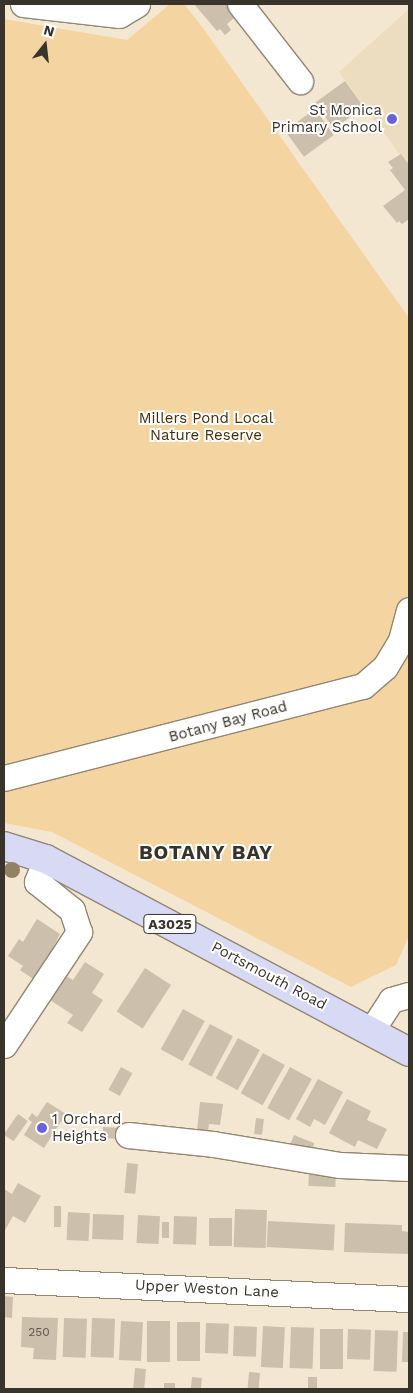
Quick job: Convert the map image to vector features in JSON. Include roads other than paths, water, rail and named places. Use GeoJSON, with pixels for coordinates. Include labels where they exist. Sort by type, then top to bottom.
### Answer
{"type":"FeatureCollection","features":[{"type":"Feature","properties":{"kind":"main road","name":"Portsmouth Road"},"geometry":{"type":"LineString","coordinates":[[4,846],[46,859],[409,1052]]}},
{"type":"Feature","properties":{"kind":"street"},"geometry":{"type":"LineString","coordinates":[[23,4],[128,9]]}},
{"type":"Feature","properties":{"kind":"street"},"geometry":{"type":"LineString","coordinates":[[240,4],[300,81]]}},
{"type":"Feature","properties":{"kind":"street","name":"Botany Bay Road"},"geometry":{"type":"LineString","coordinates":[[4,778],[363,686],[385,667],[401,640],[409,610]]}},
{"type":"Feature","properties":{"kind":"street"},"geometry":{"type":"LineString","coordinates":[[4,1045],[79,932],[72,910],[37,882],[46,859]]}},
{"type":"Feature","properties":{"kind":"street"},"geometry":{"type":"LineString","coordinates":[[371,1031],[391,1000],[409,994]]}},
{"type":"Feature","properties":{"kind":"street"},"geometry":{"type":"LineString","coordinates":[[128,1135],[213,1144],[340,1165],[409,1168]]}},
{"type":"Feature","properties":{"kind":"street","name":"Upper Weston Lane"},"geometry":{"type":"LineString","coordinates":[[4,1280],[409,1299]]}},
{"type":"Feature","properties":{"kind":"place","name":"St Monica Primary School"},"geometry":{"type":"Point","coordinates":[392,119]}},
{"type":"Feature","properties":{"kind":"place","name":"1 Orchard Heights"},"geometry":{"type":"Point","coordinates":[42,1128]}},
{"type":"Feature","properties":{"kind":"district","name":"BOTANY BAY"},"geometry":{"type":"Point","coordinates":[206,852]}},
{"type":"Feature","properties":{"kind":"park label","name":"Millers Pond Local Nature Reserve"},"geometry":{"type":"Point","coordinates":[206,426]}}]}
